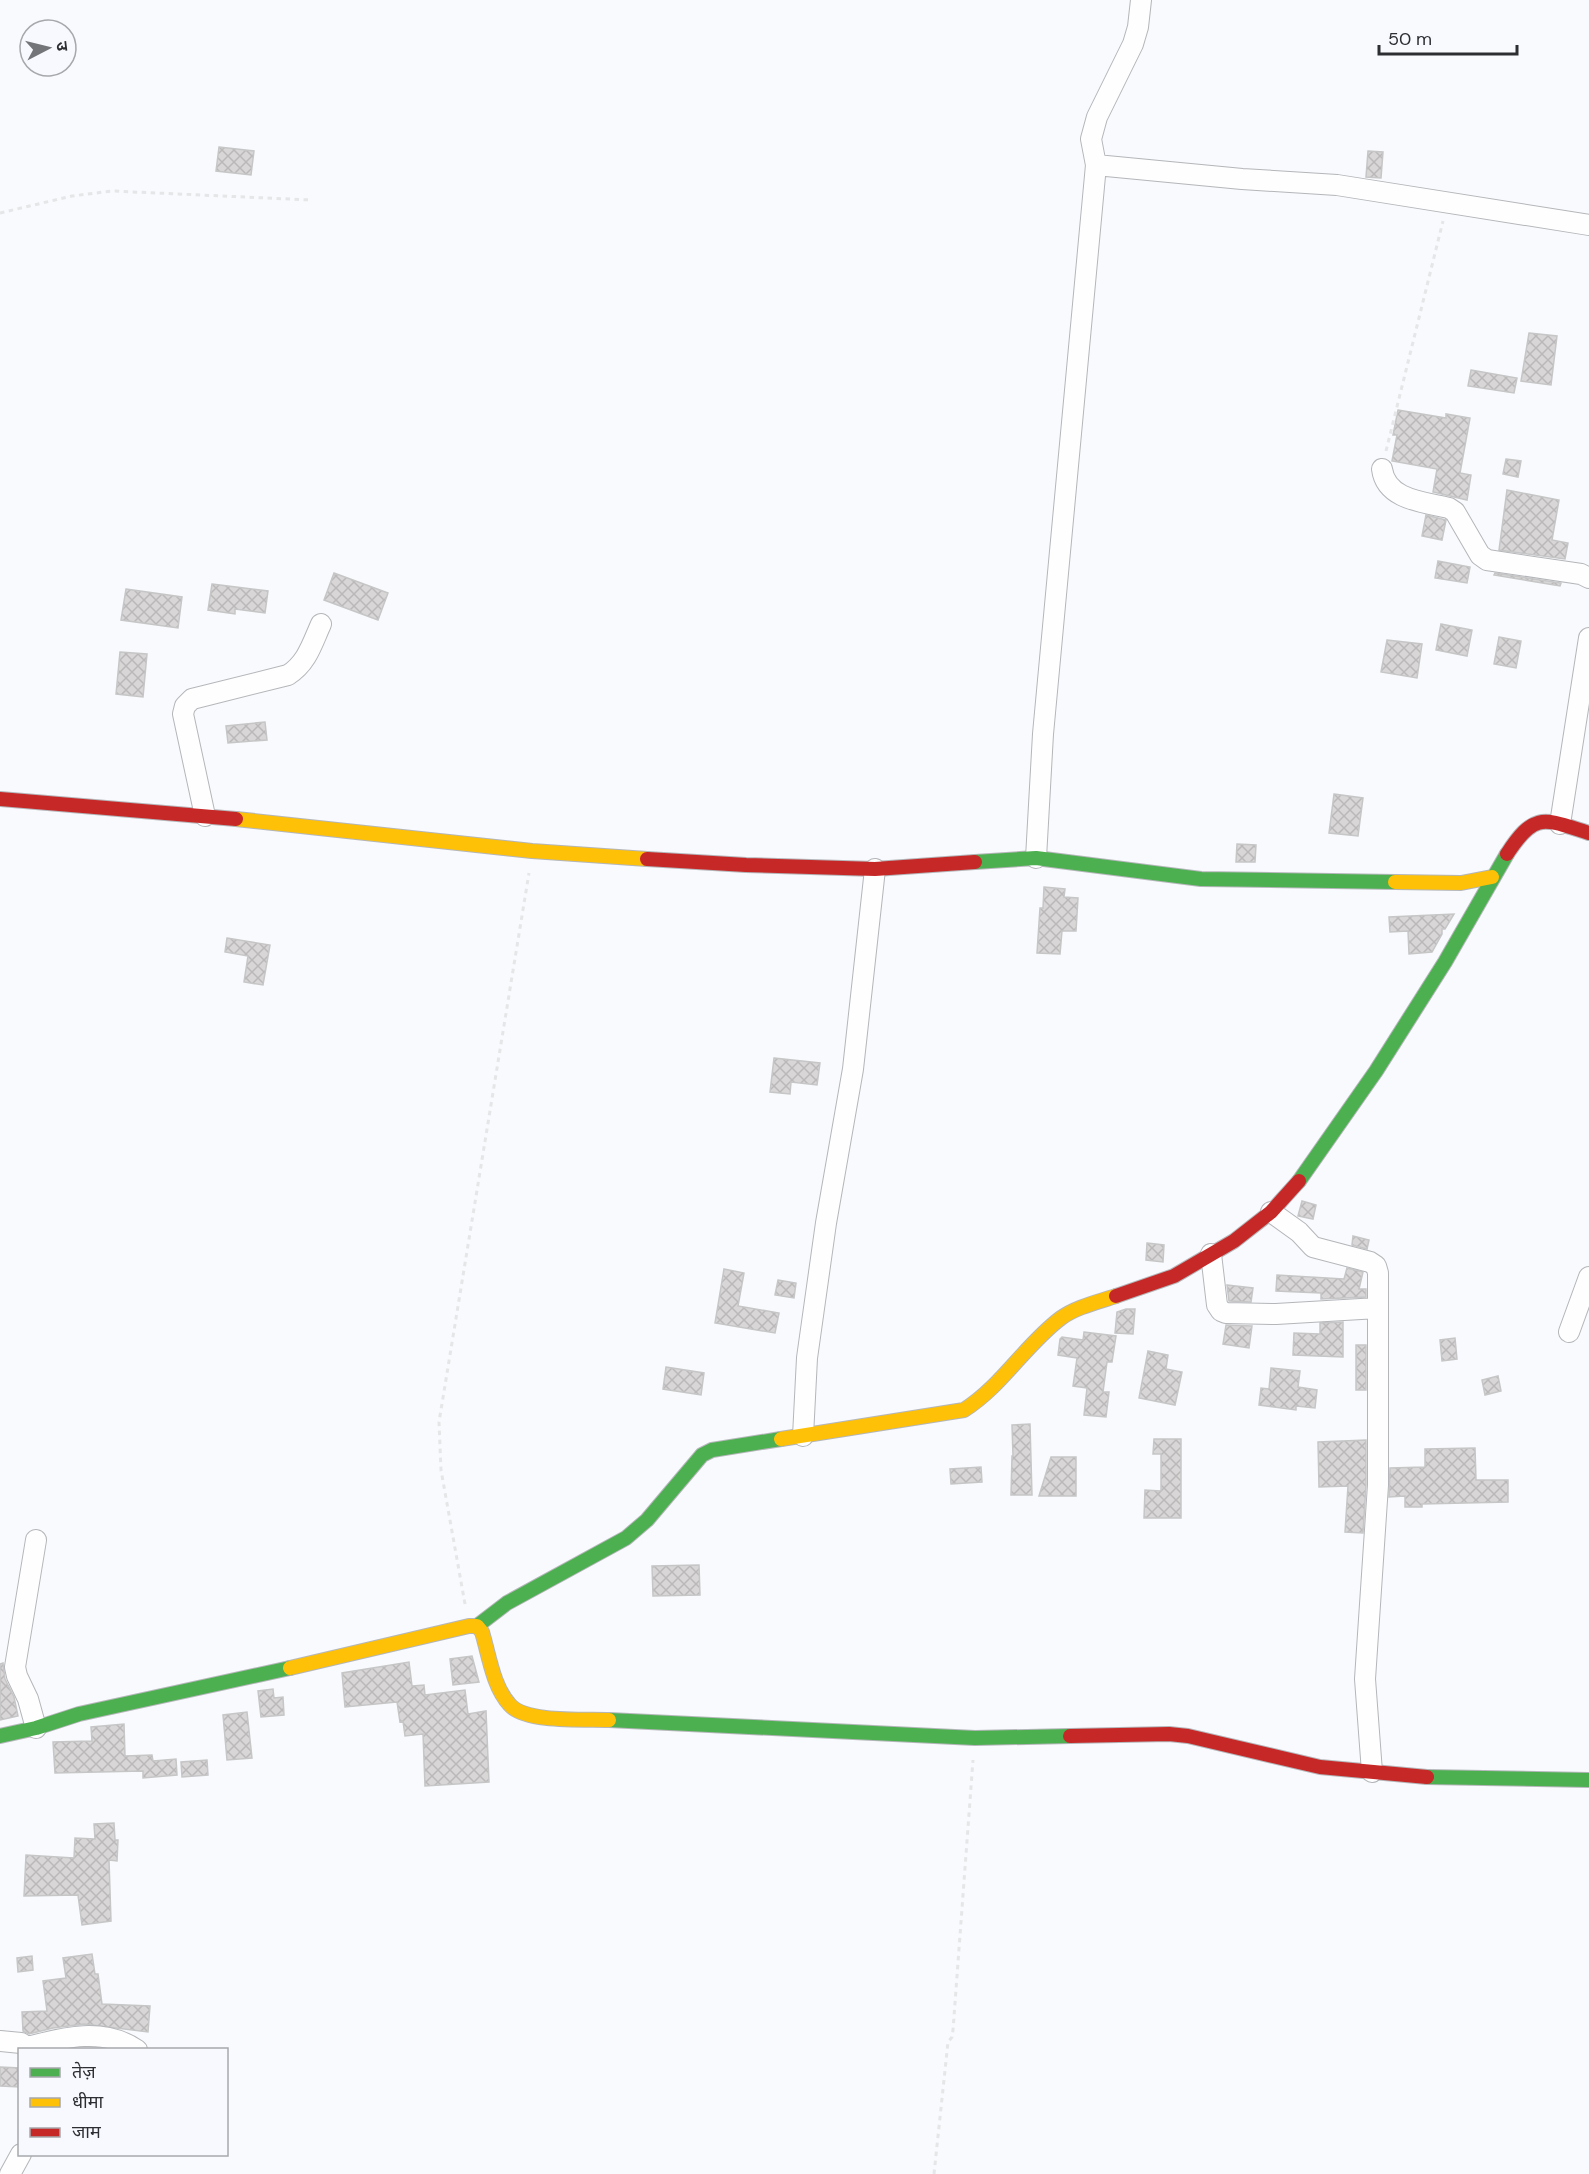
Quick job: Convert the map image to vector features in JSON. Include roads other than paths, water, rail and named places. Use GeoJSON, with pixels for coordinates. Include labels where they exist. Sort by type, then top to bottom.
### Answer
{"type":"FeatureCollection","features":[{"type":"Feature","properties":{"kind":"street"},"geometry":{"type":"LineString","coordinates":[[1036,858],[1043,734],[1096,165],[1090,138],[1097,117],[1132,44],[1138,27],[1141,0]]}},
{"type":"Feature","properties":{"kind":"street"},"geometry":{"type":"LineString","coordinates":[[1096,165],[1242,179],[1337,185],[1589,225]]}},
{"type":"Feature","properties":{"kind":"street"},"geometry":{"type":"LineString","coordinates":[[1382,469],[1383,480],[1399,495],[1449,508],[1455,512],[1480,555],[1486,560],[1581,574],[1589,578]]}},
{"type":"Feature","properties":{"kind":"street"},"geometry":{"type":"LineString","coordinates":[[198,816],[183,714],[185,706],[192,699],[288,675],[298,669],[305,660],[321,624]]}},
{"type":"Feature","properties":{"kind":"street"},"geometry":{"type":"LineString","coordinates":[[1560,824],[1589,638]]}},
{"type":"Feature","properties":{"kind":"street"},"geometry":{"type":"LineString","coordinates":[[0,799],[253,820],[532,851],[746,865],[875,869],[1036,858],[1201,879],[1461,883],[1492,877]]}},
{"type":"Feature","properties":{"kind":"street"},"geometry":{"type":"LineString","coordinates":[[0,1736],[36,1728],[79,1714],[473,1626],[507,1603],[626,1538],[638,1529],[702,1455],[712,1450],[964,1410],[973,1406],[1062,1317],[1078,1309],[1174,1276],[1248,1231],[1271,1212],[1304,1176],[1376,1071],[1440,970],[1492,877],[1520,834],[1526,828],[1542,822],[1560,824],[1589,833]]}},
{"type":"Feature","properties":{"kind":"street"},"geometry":{"type":"LineString","coordinates":[[803,1436],[807,1358],[826,1223],[853,1069],[875,869]]}},
{"type":"Feature","properties":{"kind":"street"},"geometry":{"type":"LineString","coordinates":[[1271,1212],[1299,1232],[1313,1247],[1370,1262],[1376,1266],[1378,1273],[1377,1485],[1365,1679],[1372,1772]]}},
{"type":"Feature","properties":{"kind":"street"},"geometry":{"type":"LineString","coordinates":[[1211,1254],[1217,1305],[1221,1311],[1226,1313],[1276,1314],[1377,1308]]}},
{"type":"Feature","properties":{"kind":"street"},"geometry":{"type":"LineString","coordinates":[[1569,1332],[1589,1277]]}},
{"type":"Feature","properties":{"kind":"street"},"geometry":{"type":"LineString","coordinates":[[36,1540],[15,1667],[17,1676],[26,1691],[36,1728]]}},
{"type":"Feature","properties":{"kind":"street"},"geometry":{"type":"LineString","coordinates":[[473,1626],[482,1632],[502,1694],[508,1705],[526,1714],[975,1738],[1136,1734],[1199,1736],[1320,1767],[1475,1778],[1589,1780]]}},
{"type":"Feature","properties":{"kind":"street"},"geometry":{"type":"LineString","coordinates":[[0,2041],[21,2043],[30,2048],[59,2038],[93,2036],[111,2039],[134,2048]]}},
{"type":"Feature","properties":{"kind":"street"},"geometry":{"type":"LineString","coordinates":[[10,2174],[20,2156]]}}]}
